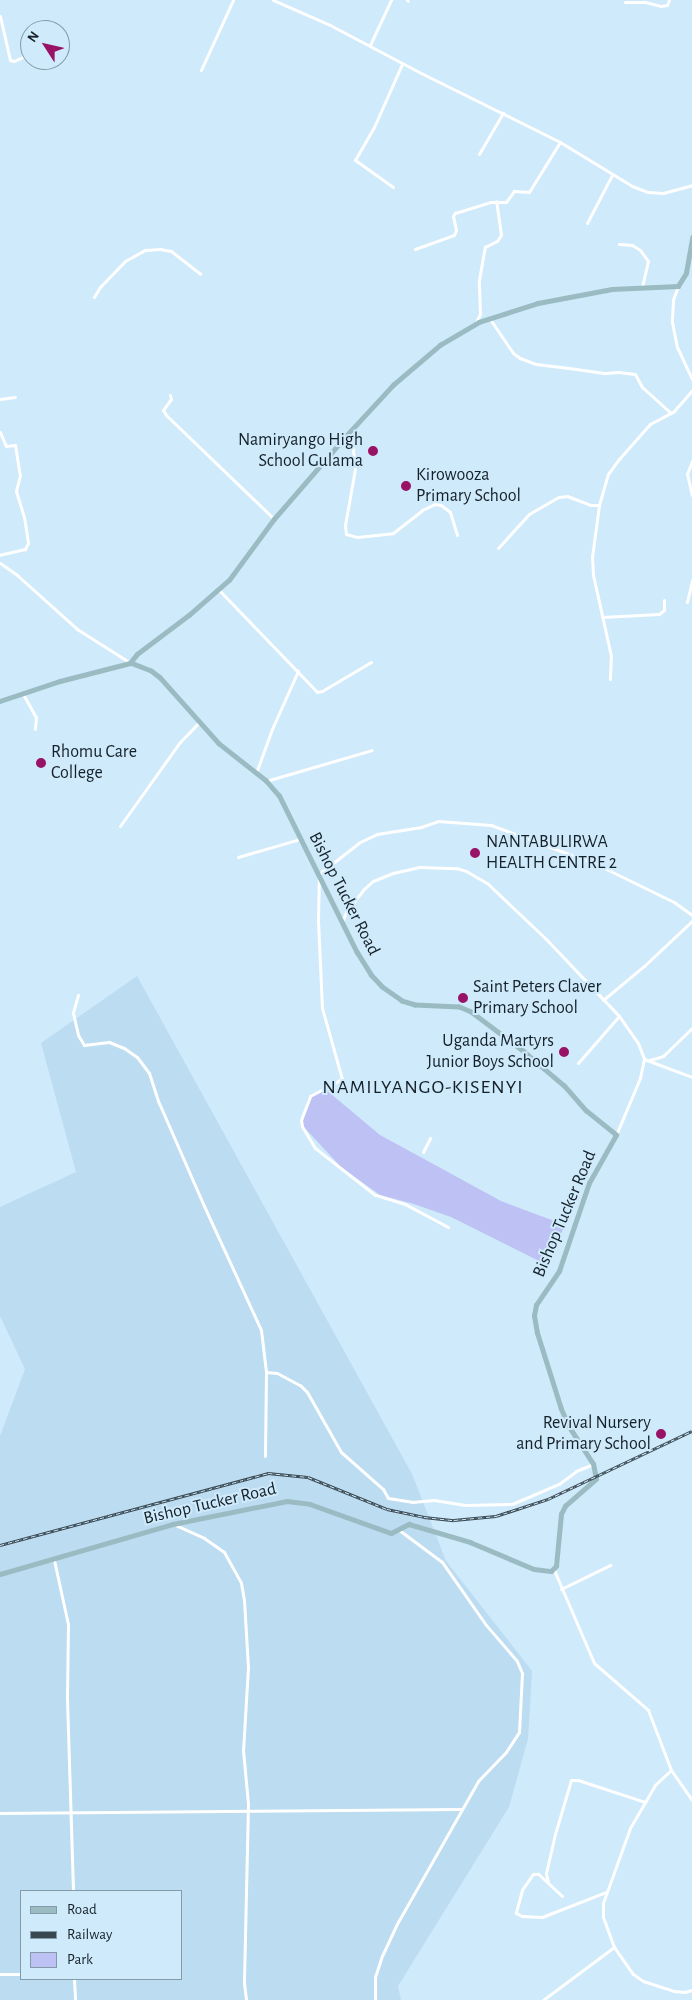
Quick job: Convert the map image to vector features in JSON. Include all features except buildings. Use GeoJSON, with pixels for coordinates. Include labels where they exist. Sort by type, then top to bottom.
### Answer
{"type":"FeatureCollection","features":[{"type":"Feature","properties":{"kind":"main road"},"geometry":{"type":"LineString","coordinates":[[0,702],[130,663],[137,654],[218,589],[237,570],[274,520],[351,430],[393,385],[425,356],[455,334],[490,319],[545,302],[612,290],[678,286],[686,273],[692,238]]}},
{"type":"Feature","properties":{"kind":"main road","name":"Bishop Tucker Road"},"geometry":{"type":"LineString","coordinates":[[130,663],[150,671],[160,678],[229,753],[266,781],[279,796],[319,874],[341,923],[371,975],[391,995],[402,1002],[415,1005],[459,1007],[471,1012],[524,1052],[564,1086],[586,1111],[616,1135],[588,1184],[559,1271],[535,1310],[535,1325],[561,1409],[569,1428],[593,1464]]}},
{"type":"Feature","properties":{"kind":"main road"},"geometry":{"type":"LineString","coordinates":[[554,1570],[563,1510],[570,1500],[594,1482],[596,1476],[593,1464]]}},
{"type":"Feature","properties":{"kind":"main road","name":"Bishop Tucker Road"},"geometry":{"type":"LineString","coordinates":[[0,1574],[54,1560],[173,1524],[287,1501],[324,1509],[390,1533],[409,1524],[470,1542],[534,1568],[554,1570]]}},
{"type":"Feature","properties":{"kind":"street"},"geometry":{"type":"LineString","coordinates":[[201,70],[233,0]]}},
{"type":"Feature","properties":{"kind":"street"},"geometry":{"type":"LineString","coordinates":[[273,0],[297,9],[370,45],[402,64],[560,142],[632,186],[655,193],[673,192],[692,185]]}},
{"type":"Feature","properties":{"kind":"street"},"geometry":{"type":"LineString","coordinates":[[370,45],[391,0]]}},
{"type":"Feature","properties":{"kind":"street"},"geometry":{"type":"LineString","coordinates":[[624,2],[645,2],[661,6],[666,5],[669,0]]}},
{"type":"Feature","properties":{"kind":"street"},"geometry":{"type":"LineString","coordinates":[[0,16],[10,60],[14,61],[20,58]]}},
{"type":"Feature","properties":{"kind":"street"},"geometry":{"type":"LineString","coordinates":[[393,187],[358,164],[355,160],[374,127],[402,64]]}},
{"type":"Feature","properties":{"kind":"street"},"geometry":{"type":"LineString","coordinates":[[479,154],[503,113]]}},
{"type":"Feature","properties":{"kind":"street"},"geometry":{"type":"LineString","coordinates":[[415,249],[454,235],[456,230],[453,216],[455,213],[496,201],[506,202],[514,191],[529,192],[560,142]]}},
{"type":"Feature","properties":{"kind":"street"},"geometry":{"type":"LineString","coordinates":[[587,224],[612,175]]}},
{"type":"Feature","properties":{"kind":"street"},"geometry":{"type":"LineString","coordinates":[[477,320],[480,314],[479,290],[484,247],[497,241],[501,235],[496,201]]}},
{"type":"Feature","properties":{"kind":"street"},"geometry":{"type":"LineString","coordinates":[[619,244],[632,246],[644,254],[648,261],[642,288]]}},
{"type":"Feature","properties":{"kind":"street"},"geometry":{"type":"LineString","coordinates":[[94,298],[100,287],[125,261],[145,250],[160,249],[171,251],[200,274]]}},
{"type":"Feature","properties":{"kind":"street"},"geometry":{"type":"LineString","coordinates":[[678,286],[673,300],[672,322],[677,347],[692,379]]}},
{"type":"Feature","properties":{"kind":"street"},"geometry":{"type":"LineString","coordinates":[[490,319],[513,353],[520,358],[536,364],[635,374],[646,391],[671,413]]}},
{"type":"Feature","properties":{"kind":"street"},"geometry":{"type":"LineString","coordinates":[[610,679],[611,656],[594,585],[592,557],[599,505],[608,474],[618,459],[650,424],[671,413],[692,390]]}},
{"type":"Feature","properties":{"kind":"street"},"geometry":{"type":"LineString","coordinates":[[170,395],[171,399],[163,410],[166,415],[274,520]]}},
{"type":"Feature","properties":{"kind":"street"},"geometry":{"type":"LineString","coordinates":[[0,399],[15,396]]}},
{"type":"Feature","properties":{"kind":"street"},"geometry":{"type":"LineString","coordinates":[[351,430],[356,469],[345,525],[346,534],[357,537],[393,533],[422,510],[435,504],[441,505],[450,512],[457,535]]}},
{"type":"Feature","properties":{"kind":"street"},"geometry":{"type":"LineString","coordinates":[[0,432],[5,446],[15,445],[20,475],[16,493],[24,517],[28,543],[25,549],[0,555]]}},
{"type":"Feature","properties":{"kind":"street"},"geometry":{"type":"LineString","coordinates":[[692,461],[687,474],[692,495]]}},
{"type":"Feature","properties":{"kind":"street"},"geometry":{"type":"LineString","coordinates":[[498,548],[529,514],[559,497],[567,496],[590,505],[599,505]]}},
{"type":"Feature","properties":{"kind":"street"},"geometry":{"type":"LineString","coordinates":[[0,563],[17,575],[77,629],[130,663]]}},
{"type":"Feature","properties":{"kind":"street"},"geometry":{"type":"LineString","coordinates":[[687,602],[692,581]]}},
{"type":"Feature","properties":{"kind":"street"},"geometry":{"type":"LineString","coordinates":[[218,589],[282,657],[319,692],[372,662]]}},
{"type":"Feature","properties":{"kind":"street"},"geometry":{"type":"LineString","coordinates":[[602,617],[659,614],[664,610],[664,600]]}},
{"type":"Feature","properties":{"kind":"street"},"geometry":{"type":"LineString","coordinates":[[256,774],[272,729],[298,671]]}},
{"type":"Feature","properties":{"kind":"street"},"geometry":{"type":"LineString","coordinates":[[22,694],[36,717],[35,729]]}},
{"type":"Feature","properties":{"kind":"street"},"geometry":{"type":"LineString","coordinates":[[120,826],[180,742],[199,722]]}},
{"type":"Feature","properties":{"kind":"street"},"geometry":{"type":"LineString","coordinates":[[266,781],[372,750]]}},
{"type":"Feature","properties":{"kind":"street"},"geometry":{"type":"LineString","coordinates":[[448,1227],[404,1204],[375,1195],[315,1148],[302,1126],[301,1120],[310,1096],[342,1079],[322,1008],[318,920],[319,874],[360,842],[377,834],[421,827],[438,821],[491,825],[598,864],[674,902],[692,915]]}},
{"type":"Feature","properties":{"kind":"street"},"geometry":{"type":"LineString","coordinates":[[238,857],[301,838]]}},
{"type":"Feature","properties":{"kind":"street"},"geometry":{"type":"LineString","coordinates":[[341,923],[346,912],[364,888],[372,881],[393,873],[419,867],[456,868],[478,877],[494,889],[546,939],[618,1016],[638,1043],[644,1059],[635,1093],[616,1135]]}},
{"type":"Feature","properties":{"kind":"street"},"geometry":{"type":"LineString","coordinates":[[603,1000],[644,966],[692,921]]}},
{"type":"Feature","properties":{"kind":"street"},"geometry":{"type":"LineString","coordinates":[[78,995],[73,1013],[78,1035],[84,1045],[109,1042],[124,1048],[137,1057],[149,1074],[159,1103],[200,1198],[261,1330],[266,1372],[265,1456]]}},
{"type":"Feature","properties":{"kind":"street"},"geometry":{"type":"LineString","coordinates":[[578,1063],[618,1016]]}},
{"type":"Feature","properties":{"kind":"street"},"geometry":{"type":"LineString","coordinates":[[650,1060],[663,1056],[692,1028]]}},
{"type":"Feature","properties":{"kind":"street"},"geometry":{"type":"LineString","coordinates":[[644,1059],[692,1077]]}},
{"type":"Feature","properties":{"kind":"street"},"geometry":{"type":"LineString","coordinates":[[422,1152],[430,1138]]}},
{"type":"Feature","properties":{"kind":"street"},"geometry":{"type":"LineString","coordinates":[[266,1372],[277,1373],[300,1384],[307,1392],[341,1452],[383,1489],[388,1498],[420,1502],[434,1500],[464,1505],[512,1504],[559,1484],[576,1471],[593,1464]]}},
{"type":"Feature","properties":{"kind":"street"},"geometry":{"type":"LineString","coordinates":[[173,1524],[216,1545],[224,1552],[241,1583],[244,1600],[248,1667],[243,1750],[248,1812],[244,1983],[246,2000]]}},
{"type":"Feature","properties":{"kind":"street"},"geometry":{"type":"LineString","coordinates":[[375,2000],[375,1977],[381,1958],[398,1922],[478,1781],[506,1752],[519,1732],[522,1673],[517,1661],[486,1625],[442,1562],[399,1530]]}},
{"type":"Feature","properties":{"kind":"street"},"geometry":{"type":"LineString","coordinates":[[54,1560],[68,1624],[67,1691],[73,1890]]}},
{"type":"Feature","properties":{"kind":"street"},"geometry":{"type":"LineString","coordinates":[[562,1589],[610,1565]]}},
{"type":"Feature","properties":{"kind":"street"},"geometry":{"type":"LineString","coordinates":[[554,1570],[594,1663],[648,1710],[671,1770],[692,1800]]}},
{"type":"Feature","properties":{"kind":"street"},"geometry":{"type":"LineString","coordinates":[[671,1770],[655,1785],[624,1842],[603,1903],[603,1918],[614,1948],[633,1974],[643,1981],[674,1991],[684,1992],[692,1990]]}},
{"type":"Feature","properties":{"kind":"street"},"geometry":{"type":"LineString","coordinates":[[548,1882],[546,1874],[554,1834],[571,1780],[578,1780],[645,1802]]}},
{"type":"Feature","properties":{"kind":"street"},"geometry":{"type":"LineString","coordinates":[[0,1813],[462,1809]]}},
{"type":"Feature","properties":{"kind":"street"},"geometry":{"type":"LineString","coordinates":[[562,1896],[538,1874],[533,1874],[520,1894],[516,1914],[542,1917],[607,1892]]}},
{"type":"Feature","properties":{"kind":"street"},"geometry":{"type":"LineString","coordinates":[[543,2000],[550,1998],[614,1948]]}},
{"type":"Feature","properties":{"kind":"street"},"geometry":{"type":"LineString","coordinates":[[0,1974],[20,1974]]}},
{"type":"Feature","properties":{"kind":"street"},"geometry":{"type":"LineString","coordinates":[[74,1980],[75,2000]]}},
{"type":"Feature","properties":{"kind":"shaded area"},"geometry":{"type":"Polygon","coordinates":[[[137,976],[412,1474],[446,1561],[532,1671],[528,1739],[509,1807],[398,1986],[401,2000],[0,2000],[0,1436],[25,1369],[0,1316],[0,1207],[76,1172],[41,1043],[137,976]]]}},
{"type":"Feature","properties":{"kind":"green space"},"geometry":{"type":"Polygon","coordinates":[[[325,1089],[380,1135],[501,1201],[565,1225],[547,1265],[451,1217],[380,1195],[341,1167],[302,1125],[309,1098],[325,1089]]]}},
{"type":"Feature","properties":{"kind":"railway"},"geometry":{"type":"LineString","coordinates":[[0,1545],[268,1473],[308,1477],[387,1509],[424,1517],[454,1520],[496,1516],[548,1499],[692,1431]]}},
{"type":"Feature","properties":{"kind":"place","name":"Namiryango High School Gulama"},"geometry":{"type":"Point","coordinates":[373,451]}},
{"type":"Feature","properties":{"kind":"place","name":"Kirowooza Primary School"},"geometry":{"type":"Point","coordinates":[406,486]}},
{"type":"Feature","properties":{"kind":"place","name":"Rhomu Care College"},"geometry":{"type":"Point","coordinates":[41,763]}},
{"type":"Feature","properties":{"kind":"place","name":"NANTABULIRWA HEALTH CENTRE 2"},"geometry":{"type":"Point","coordinates":[475,853]}},
{"type":"Feature","properties":{"kind":"place","name":"Saint Peters Claver Primary School"},"geometry":{"type":"Point","coordinates":[463,998]}},
{"type":"Feature","properties":{"kind":"place","name":"Uganda Martyrs Junior Boys School"},"geometry":{"type":"Point","coordinates":[564,1052]}},
{"type":"Feature","properties":{"kind":"place","name":"Revival Nursery and Primary School"},"geometry":{"type":"Point","coordinates":[661,1434]}},
{"type":"Feature","properties":{"kind":"district","name":"NAMILYANGO-KISENYI"},"geometry":{"type":"Point","coordinates":[423,1087]}}]}
